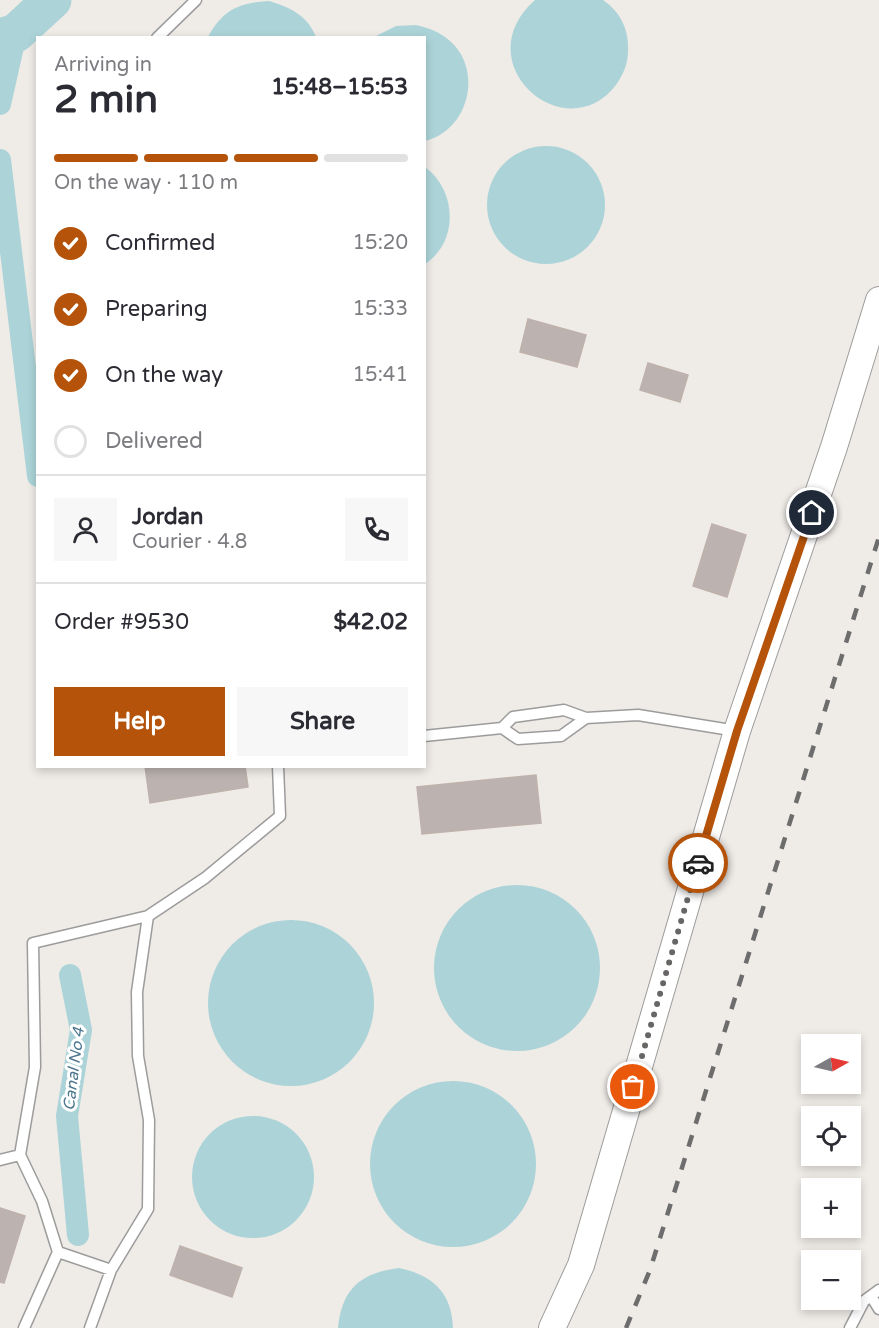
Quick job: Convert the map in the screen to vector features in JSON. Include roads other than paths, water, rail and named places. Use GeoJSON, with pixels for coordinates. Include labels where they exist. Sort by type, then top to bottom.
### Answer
{"type":"FeatureCollection","features":[{"type":"Feature","properties":{"kind":"street"},"geometry":{"type":"LineString","coordinates":[[552,1328],[581,1265],[737,731],[834,447],[879,300]]}},
{"type":"Feature","properties":{"kind":"lane"},"geometry":{"type":"LineString","coordinates":[[159,36],[196,0]]}},
{"type":"Feature","properties":{"kind":"lane"},"geometry":{"type":"LineString","coordinates":[[426,736],[502,728],[513,717],[564,710],[586,718],[638,715],[737,731]]}},
{"type":"Feature","properties":{"kind":"lane"},"geometry":{"type":"LineString","coordinates":[[502,728],[518,740],[561,736],[586,718]]}},
{"type":"Feature","properties":{"kind":"lane"},"geometry":{"type":"LineString","coordinates":[[24,1328],[57,1252],[42,1201],[20,1155],[35,1067],[33,943],[148,916],[205,878],[280,816],[278,768]]}},
{"type":"Feature","properties":{"kind":"lane"},"geometry":{"type":"LineString","coordinates":[[90,1328],[111,1270],[148,1209],[149,1120],[138,1056],[137,992],[148,916]]}},
{"type":"Feature","properties":{"kind":"lane"},"geometry":{"type":"LineString","coordinates":[[0,1160],[20,1155]]}},
{"type":"Feature","properties":{"kind":"lane"},"geometry":{"type":"LineString","coordinates":[[57,1252],[111,1270]]}},
{"type":"Feature","properties":{"kind":"lane"},"geometry":{"type":"LineString","coordinates":[[850,1328],[864,1301],[875,1293],[879,1309]]}},
{"type":"Feature","properties":{"kind":"water"},"geometry":{"type":"Polygon","coordinates":[[[535,0],[603,0],[615,10],[623,22],[627,36],[626,65],[616,85],[595,103],[572,108],[549,104],[530,91],[516,72],[511,49],[516,24],[535,0]]]}},
{"type":"Feature","properties":{"kind":"water"},"geometry":{"type":"Polygon","coordinates":[[[269,1],[284,6],[303,18],[316,36],[209,36],[226,14],[249,4],[269,1]]]}},
{"type":"Feature","properties":{"kind":"water"},"geometry":{"type":"Polygon","coordinates":[[[416,25],[442,35],[460,54],[466,68],[468,83],[461,113],[440,135],[426,141],[426,36],[376,36],[396,26],[416,25]]]}},
{"type":"Feature","properties":{"kind":"water"},"geometry":{"type":"Polygon","coordinates":[[[546,146],[569,150],[588,163],[601,182],[605,205],[601,228],[588,247],[569,260],[546,264],[523,260],[504,247],[491,228],[487,205],[491,182],[504,163],[523,150],[546,146]]]}},
{"type":"Feature","properties":{"kind":"water"},"geometry":{"type":"Polygon","coordinates":[[[426,168],[436,177],[443,189],[450,216],[444,243],[426,263],[426,168]]]}},
{"type":"Feature","properties":{"kind":"water"},"geometry":{"type":"Polygon","coordinates":[[[517,885],[533,886],[549,891],[576,909],[594,936],[599,952],[599,984],[594,1000],[576,1027],[549,1045],[533,1050],[517,1051],[501,1050],[485,1045],[458,1027],[440,1000],[435,984],[434,968],[435,952],[440,936],[458,909],[485,891],[501,886],[517,885]]]}},
{"type":"Feature","properties":{"kind":"water"},"geometry":{"type":"Polygon","coordinates":[[[291,920],[307,921],[323,926],[350,944],[368,971],[373,987],[373,1019],[368,1035],[350,1062],[323,1080],[307,1085],[291,1086],[275,1085],[259,1080],[232,1062],[214,1035],[209,1019],[208,1003],[209,987],[214,971],[232,944],[259,926],[275,921],[291,920]]]}},
{"type":"Feature","properties":{"kind":"water"},"geometry":{"type":"Polygon","coordinates":[[[453,1081],[469,1082],[485,1087],[512,1105],[530,1132],[535,1148],[535,1180],[530,1196],[512,1223],[485,1241],[469,1246],[453,1247],[437,1246],[421,1241],[394,1223],[376,1196],[371,1180],[370,1164],[371,1148],[376,1132],[394,1105],[421,1087],[437,1082],[453,1081]]]}},
{"type":"Feature","properties":{"kind":"water"},"geometry":{"type":"Polygon","coordinates":[[[253,1116],[276,1121],[296,1134],[309,1154],[314,1177],[309,1200],[296,1220],[276,1233],[253,1238],[230,1233],[210,1220],[197,1200],[192,1177],[197,1154],[210,1134],[230,1121],[253,1116]]]}},
{"type":"Feature","properties":{"kind":"water"},"geometry":{"type":"Polygon","coordinates":[[[399,1268],[421,1275],[438,1287],[449,1304],[453,1328],[338,1328],[344,1303],[355,1285],[374,1274],[399,1268]]]}},
{"type":"Feature","properties":{"kind":"waterway"},"geometry":{"type":"LineString","coordinates":[[0,38],[16,33],[52,0]]}},
{"type":"Feature","properties":{"kind":"waterway","name":"Canal No 4"},"geometry":{"type":"LineString","coordinates":[[0,104],[16,33]]}},
{"type":"Feature","properties":{"kind":"waterway","name":"Canal No 4"},"geometry":{"type":"LineString","coordinates":[[0,160],[36,459]]}},
{"type":"Feature","properties":{"kind":"waterway","name":"Canal No 4"},"geometry":{"type":"LineString","coordinates":[[70,975],[81,1030],[67,1116],[78,1235]]}},
{"type":"Feature","properties":{"kind":"railway"},"geometry":{"type":"LineString","coordinates":[[626,1328],[650,1270],[879,537]]}}]}
